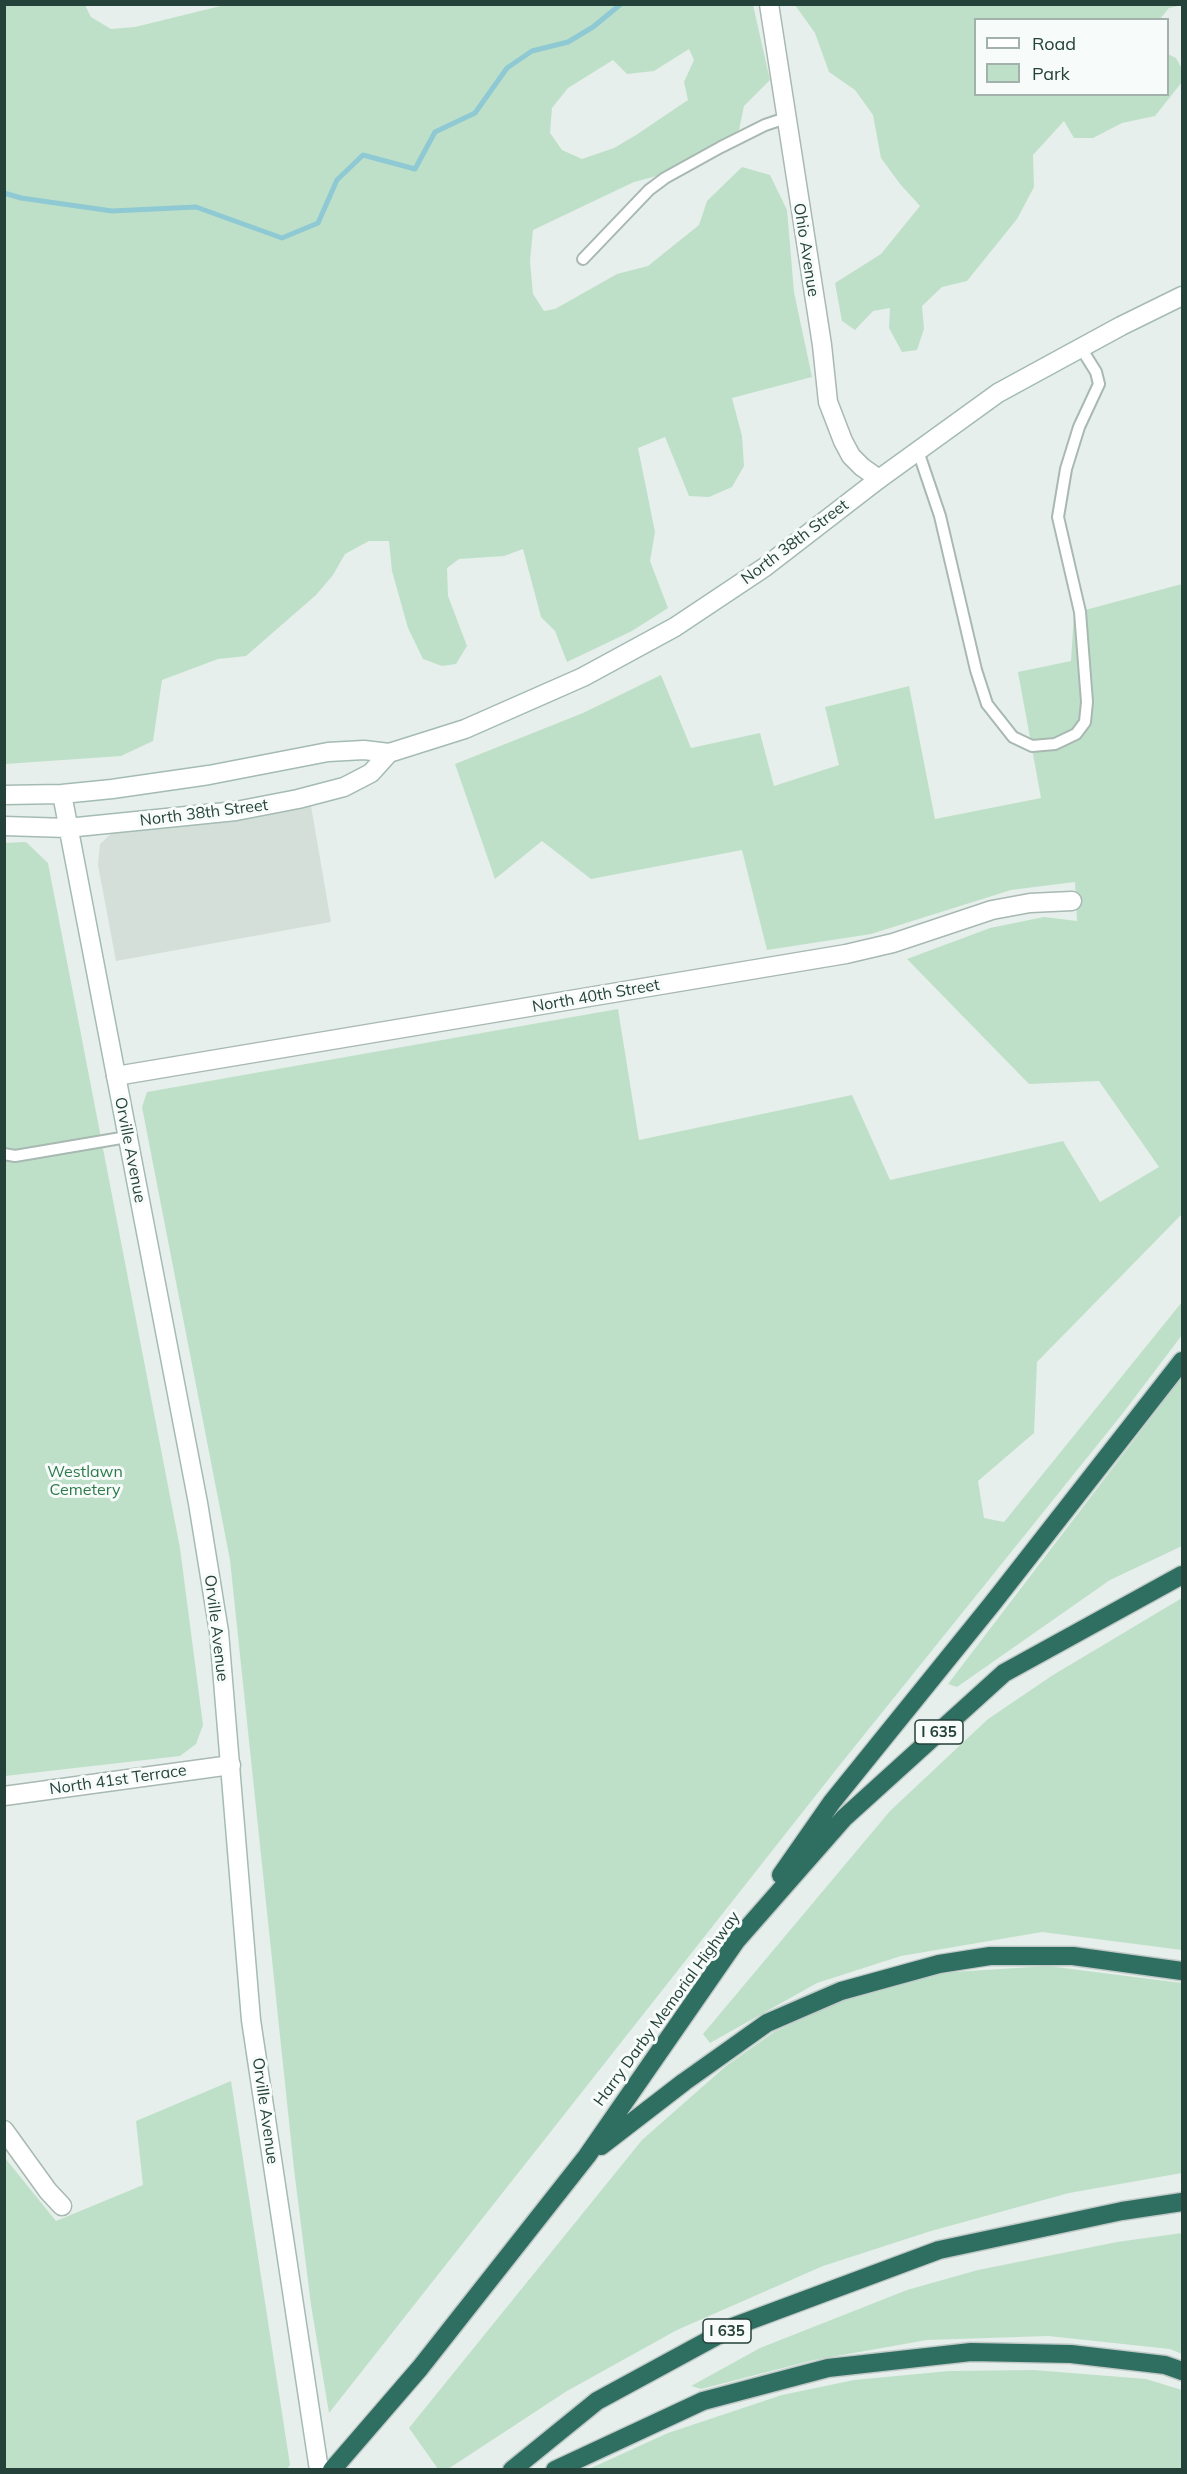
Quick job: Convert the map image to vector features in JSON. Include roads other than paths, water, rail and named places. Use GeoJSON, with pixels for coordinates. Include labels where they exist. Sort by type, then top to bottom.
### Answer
{"type":"FeatureCollection","features":[{"type":"Feature","properties":{"kind":"highway"},"geometry":{"type":"LineString","coordinates":[[736,1941],[832,1802],[992,1604],[1182,1361]]}},
{"type":"Feature","properties":{"kind":"highway","name":"Harry Darby Memorial Highway"},"geometry":{"type":"LineString","coordinates":[[332,2469],[420,2368],[587,2157],[736,1941],[844,1818],[1004,1673],[1182,1575]]}},
{"type":"Feature","properties":{"kind":"highway"},"geometry":{"type":"LineString","coordinates":[[587,2157],[684,2082],[767,2023],[841,1991],[939,1964],[990,1956],[1073,1956],[1182,1971]]}},
{"type":"Feature","properties":{"kind":"highway","name":"I 635"},"geometry":{"type":"LineString","coordinates":[[512,2469],[597,2401],[735,2326],[939,2250],[1122,2211],[1182,2202]]}},
{"type":"Feature","properties":{"kind":"highway"},"geometry":{"type":"LineString","coordinates":[[555,2469],[703,2401],[828,2368],[970,2352],[1071,2354],[1165,2365],[1182,2371]]}},
{"type":"Feature","properties":{"kind":"street","name":"Ohio Avenue"},"geometry":{"type":"LineString","coordinates":[[769,4],[822,345],[828,402],[851,456],[879,479]]}},
{"type":"Feature","properties":{"kind":"street","name":"North 38th Street"},"geometry":{"type":"LineString","coordinates":[[4,795],[62,794],[209,775],[328,752],[364,750],[389,753],[465,729],[534,700],[583,677],[675,627],[765,567],[879,479],[998,393],[1182,296]]}},
{"type":"Feature","properties":{"kind":"street","name":"North 38th Street"},"geometry":{"type":"LineString","coordinates":[[4,826],[67,828],[236,811],[344,787],[371,773],[389,753]]}},
{"type":"Feature","properties":{"kind":"street","name":"Orville Avenue"},"geometry":{"type":"LineString","coordinates":[[62,794],[198,1503],[219,1632],[251,2020],[319,2469]]}},
{"type":"Feature","properties":{"kind":"street","name":"North 40th Street"},"geometry":{"type":"LineString","coordinates":[[116,1076],[846,954],[892,943],[992,910],[1030,903],[1072,901]]}},
{"type":"Feature","properties":{"kind":"street","name":"North 41st Terrace"},"geometry":{"type":"LineString","coordinates":[[4,1796],[231,1765]]}},
{"type":"Feature","properties":{"kind":"street"},"geometry":{"type":"LineString","coordinates":[[4,2130],[48,2191],[62,2206]]}},
{"type":"Feature","properties":{"kind":"lane"},"geometry":{"type":"LineString","coordinates":[[583,258],[649,190],[665,178],[765,125],[786,118]]}},
{"type":"Feature","properties":{"kind":"lane"},"geometry":{"type":"LineString","coordinates":[[918,452],[940,516],[976,670],[987,704],[1013,737],[1032,746],[1055,744],[1076,734],[1085,722],[1087,702],[1080,612],[1058,518],[1066,469],[1079,427],[1099,384],[1096,372],[1081,348]]}},
{"type":"Feature","properties":{"kind":"lane"},"geometry":{"type":"LineString","coordinates":[[4,1154],[15,1156],[127,1137]]}},
{"type":"Feature","properties":{"kind":"waterway"},"geometry":{"type":"LineString","coordinates":[[4,193],[21,198],[112,211],[196,207],[282,238],[318,223],[337,180],[363,155],[415,169],[435,132],[475,113],[507,68],[532,51],[568,42],[593,27],[621,4]]}},
{"type":"Feature","properties":{"kind":"park label","name":"Westlawn Cemetery"},"geometry":{"type":"Point","coordinates":[85,1481]}}]}
